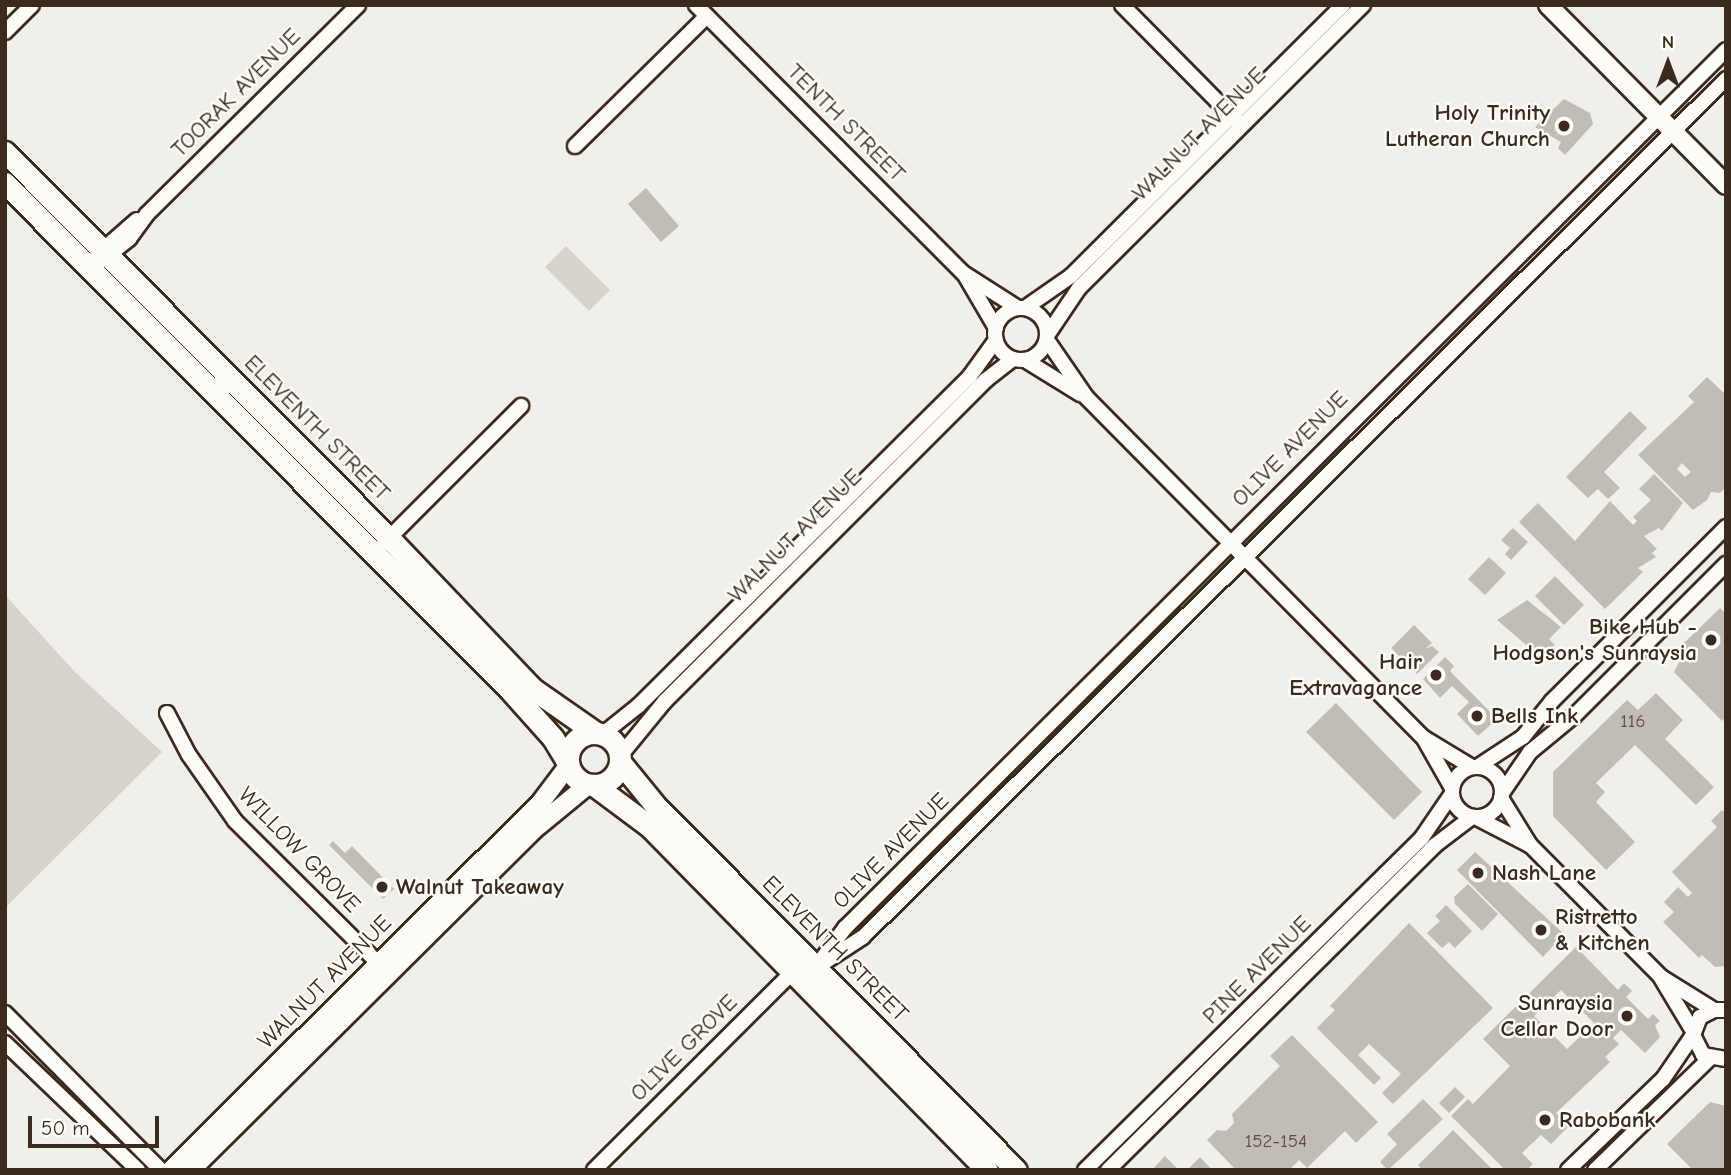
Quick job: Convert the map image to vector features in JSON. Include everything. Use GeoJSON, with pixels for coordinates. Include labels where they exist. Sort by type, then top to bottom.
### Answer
{"type":"FeatureCollection","features":[{"type":"Feature","properties":{"kind":"main road","name":"ELEVENTH STREET"},"geometry":{"type":"LineString","coordinates":[[5,152],[389,538],[548,704],[600,734]]}},
{"type":"Feature","properties":{"kind":"main road","name":"ELEVENTH STREET"},"geometry":{"type":"LineString","coordinates":[[5,183],[535,716],[568,763]]}},
{"type":"Feature","properties":{"kind":"main road"},"geometry":{"type":"LineString","coordinates":[[600,734],[614,743],[620,759],[609,781],[591,785],[576,779],[568,763],[579,737],[600,734]]}},
{"type":"Feature","properties":{"kind":"main road","name":"ELEVENTH STREET"},"geometry":{"type":"LineString","coordinates":[[620,759],[655,805],[805,966],[980,1161],[1016,1170]]}},
{"type":"Feature","properties":{"kind":"main road","name":"ELEVENTH STREET"},"geometry":{"type":"LineString","coordinates":[[591,785],[649,826],[805,966]]}},
{"type":"Feature","properties":{"kind":"street"},"geometry":{"type":"LineString","coordinates":[[5,32],[32,5]]}},
{"type":"Feature","properties":{"kind":"street","name":"TOORAK AVENUE"},"geometry":{"type":"LineString","coordinates":[[90,267],[358,5]]}},
{"type":"Feature","properties":{"kind":"street","name":"TENTH STREET"},"geometry":{"type":"LineString","coordinates":[[696,5],[963,273],[1022,308]]}},
{"type":"Feature","properties":{"kind":"street"},"geometry":{"type":"LineString","coordinates":[[1122,5],[1237,121]]}},
{"type":"Feature","properties":{"kind":"street","name":"WALNUT AVENUE"},"geometry":{"type":"LineString","coordinates":[[1047,337],[1079,288],[1343,5]]}},
{"type":"Feature","properties":{"kind":"street","name":"WALNUT AVENUE"},"geometry":{"type":"LineString","coordinates":[[1022,308],[1071,276],[1363,5]]}},
{"type":"Feature","properties":{"kind":"street"},"geometry":{"type":"LineString","coordinates":[[1548,5],[1726,185]]}},
{"type":"Feature","properties":{"kind":"street"},"geometry":{"type":"LineString","coordinates":[[575,146],[707,16]]}},
{"type":"Feature","properties":{"kind":"street","name":"OLIVE AVENUE"},"geometry":{"type":"LineString","coordinates":[[805,966],[1726,50]]}},
{"type":"Feature","properties":{"kind":"street","name":"OLIVE AVENUE"},"geometry":{"type":"LineString","coordinates":[[805,966],[863,937],[1726,79]]}},
{"type":"Feature","properties":{"kind":"street","name":"TENTH STREET"},"geometry":{"type":"LineString","coordinates":[[963,273],[996,334]]}},
{"type":"Feature","properties":{"kind":"street"},"geometry":{"type":"LineString","coordinates":[[1087,398],[1019,360],[996,334],[1004,315],[1022,308],[1044,320],[1047,337],[1087,398],[1245,558],[1423,737],[1497,778],[1502,795],[1530,845],[1661,977],[1693,1033],[1698,1049],[1722,1059],[1595,1170]]}},
{"type":"Feature","properties":{"kind":"street","name":"WALNUT AVENUE"},"geometry":{"type":"LineString","coordinates":[[600,734],[638,706],[954,393],[996,334]]}},
{"type":"Feature","properties":{"kind":"street"},"geometry":{"type":"LineString","coordinates":[[1019,360],[1039,353],[1047,337]]}},
{"type":"Feature","properties":{"kind":"street","name":"WALNUT AVENUE"},"geometry":{"type":"LineString","coordinates":[[620,759],[664,701],[986,380],[1019,360]]}},
{"type":"Feature","properties":{"kind":"street"},"geometry":{"type":"LineString","coordinates":[[373,554],[521,406]]}},
{"type":"Feature","properties":{"kind":"street"},"geometry":{"type":"LineString","coordinates":[[1451,792],[1458,775],[1522,737],[1552,701],[1726,527]]}},
{"type":"Feature","properties":{"kind":"street"},"geometry":{"type":"LineString","coordinates":[[1474,817],[1492,812],[1530,752],[1575,715],[1726,564]]}},
{"type":"Feature","properties":{"kind":"street","name":"WILLOW GROVE"},"geometry":{"type":"LineString","coordinates":[[167,713],[189,755],[235,821],[384,969]]}},
{"type":"Feature","properties":{"kind":"street"},"geometry":{"type":"LineString","coordinates":[[1423,737],[1458,810],[1530,845]]}},
{"type":"Feature","properties":{"kind":"street","name":"WALNUT AVENUE"},"geometry":{"type":"LineString","coordinates":[[191,1170],[541,802],[568,763]]}},
{"type":"Feature","properties":{"kind":"street","name":"WALNUT AVENUE"},"geometry":{"type":"LineString","coordinates":[[171,1170],[538,826],[591,785]]}},
{"type":"Feature","properties":{"kind":"street","name":"PINE AVENUE"},"geometry":{"type":"LineString","coordinates":[[1085,1170],[1422,839],[1451,792]]}},
{"type":"Feature","properties":{"kind":"street","name":"PINE AVENUE"},"geometry":{"type":"LineString","coordinates":[[1108,1170],[1433,846],[1474,817]]}},
{"type":"Feature","properties":{"kind":"street","name":"OLIVE GROVE"},"geometry":{"type":"LineString","coordinates":[[594,1170],[805,966]]}},
{"type":"Feature","properties":{"kind":"street"},"geometry":{"type":"LineString","coordinates":[[1661,977],[1721,1008]]}},
{"type":"Feature","properties":{"kind":"street"},"geometry":{"type":"LineString","coordinates":[[1568,1170],[1663,1079],[1693,1033],[1700,1017],[1721,1008]]}},
{"type":"Feature","properties":{"kind":"street"},"geometry":{"type":"LineString","coordinates":[[5,1013],[161,1170]]}},
{"type":"Feature","properties":{"kind":"street"},"geometry":{"type":"LineString","coordinates":[[5,1043],[138,1170]]}},
{"type":"Feature","properties":{"kind":"shaded area"},"geometry":{"type":"Polygon","coordinates":[[[566,246],[610,290],[589,311],[545,267],[566,246]]]}},
{"type":"Feature","properties":{"kind":"shaded area"},"geometry":{"type":"Polygon","coordinates":[[[5,595],[74,671],[162,752],[5,908],[5,595]]]}},
{"type":"Feature","properties":{"kind":"building","name":"Holy Trinity Lutheran Church"},"geometry":{"type":"Polygon","coordinates":[[[1564,99],[1590,113],[1593,124],[1565,155],[1558,148],[1561,142],[1535,127],[1564,99]]]}},
{"type":"Feature","properties":{"kind":"building"},"geometry":{"type":"Polygon","coordinates":[[[646,188],[679,226],[661,242],[628,204],[646,188]]]}},
{"type":"Feature","properties":{"kind":"building"},"geometry":{"type":"Polygon","coordinates":[[[1707,377],[1726,395],[1726,487],[1720,493],[1711,492],[1707,500],[1693,510],[1638,455],[1694,402],[1688,396],[1707,377]],[[1682,463],[1677,469],[1685,477],[1691,472],[1682,463]]]}},
{"type":"Feature","properties":{"kind":"building"},"geometry":{"type":"Polygon","coordinates":[[[1630,411],[1647,428],[1604,472],[1620,488],[1608,499],[1598,489],[1588,498],[1566,477],[1630,411]]]}},
{"type":"Feature","properties":{"kind":"building"},"geometry":{"type":"Polygon","coordinates":[[[1654,474],[1683,503],[1662,531],[1659,528],[1644,536],[1657,549],[1652,553],[1656,557],[1638,568],[1643,572],[1605,609],[1519,522],[1538,503],[1575,541],[1610,501],[1633,525],[1637,521],[1633,517],[1651,500],[1639,489],[1654,474]]]}},
{"type":"Feature","properties":{"kind":"building"},"geometry":{"type":"Polygon","coordinates":[[[1513,528],[1528,542],[1511,560],[1505,554],[1510,548],[1501,540],[1513,528]]]}},
{"type":"Feature","properties":{"kind":"building"},"geometry":{"type":"Polygon","coordinates":[[[1489,557],[1506,573],[1485,595],[1468,579],[1489,557]]]}},
{"type":"Feature","properties":{"kind":"building"},"geometry":{"type":"Polygon","coordinates":[[[1555,576],[1584,605],[1564,625],[1535,596],[1555,576]]]}},
{"type":"Feature","properties":{"kind":"building"},"geometry":{"type":"Polygon","coordinates":[[[1527,600],[1561,627],[1549,639],[1555,645],[1539,656],[1497,620],[1527,600]]]}},
{"type":"Feature","properties":{"kind":"building"},"geometry":{"type":"Polygon","coordinates":[[[1720,608],[1726,614],[1726,717],[1722,721],[1674,672],[1683,655],[1687,660],[1692,654],[1683,644],[1720,608]]]}},
{"type":"Feature","properties":{"kind":"building"},"geometry":{"type":"Polygon","coordinates":[[[1414,625],[1432,643],[1425,649],[1432,646],[1439,652],[1417,674],[1391,648],[1414,625]]]}},
{"type":"Feature","properties":{"kind":"building"},"geometry":{"type":"Polygon","coordinates":[[[1445,657],[1454,666],[1450,671],[1497,719],[1478,736],[1457,714],[1469,702],[1452,686],[1440,698],[1423,679],[1445,657]]]}},
{"type":"Feature","properties":{"kind":"building"},"geometry":{"type":"Polygon","coordinates":[[[1656,693],[1683,720],[1665,739],[1714,787],[1696,805],[1635,745],[1596,783],[1605,792],[1596,802],[1635,842],[1606,870],[1553,816],[1553,772],[1627,700],[1638,710],[1656,693]]]}},
{"type":"Feature","properties":{"kind":"building"},"geometry":{"type":"Polygon","coordinates":[[[1336,703],[1422,792],[1394,820],[1306,732],[1336,703]]]}},
{"type":"Feature","properties":{"kind":"building"},"geometry":{"type":"Polygon","coordinates":[[[1722,810],[1726,814],[1726,966],[1715,967],[1702,955],[1699,958],[1663,922],[1674,912],[1664,902],[1678,887],[1688,897],[1692,893],[1672,872],[1717,827],[1711,821],[1722,810]]]}},
{"type":"Feature","properties":{"kind":"building"},"geometry":{"type":"Polygon","coordinates":[[[333,841],[345,853],[352,846],[394,889],[383,899],[329,845],[333,841]]]}},
{"type":"Feature","properties":{"kind":"building"},"geometry":{"type":"Polygon","coordinates":[[[1475,852],[1564,934],[1543,957],[1457,870],[1475,852]]]}},
{"type":"Feature","properties":{"kind":"building"},"geometry":{"type":"Polygon","coordinates":[[[1468,884],[1498,914],[1482,931],[1455,904],[1454,897],[1468,884]]]}},
{"type":"Feature","properties":{"kind":"building"},"geometry":{"type":"Polygon","coordinates":[[[1446,905],[1472,931],[1455,948],[1449,942],[1442,948],[1427,933],[1440,921],[1435,916],[1446,905]]]}},
{"type":"Feature","properties":{"kind":"building"},"geometry":{"type":"Polygon","coordinates":[[[1409,923],[1493,1008],[1393,1104],[1382,1093],[1401,1074],[1369,1044],[1358,1055],[1381,1078],[1374,1085],[1317,1028],[1335,1010],[1330,1006],[1409,923]]]}},
{"type":"Feature","properties":{"kind":"building"},"geometry":{"type":"Polygon","coordinates":[[[1576,947],[1618,990],[1624,983],[1632,991],[1626,997],[1648,1019],[1653,1014],[1660,1021],[1655,1025],[1660,1037],[1645,1053],[1621,1030],[1613,1038],[1619,1044],[1605,1057],[1610,1062],[1556,1113],[1569,1126],[1551,1144],[1541,1135],[1522,1153],[1533,1164],[1527,1170],[1505,1170],[1451,1116],[1468,1099],[1473,1104],[1510,1066],[1483,1039],[1576,947]],[[1561,990],[1534,1016],[1567,1049],[1594,1023],[1561,990]]]}},
{"type":"Feature","properties":{"kind":"building"},"geometry":{"type":"Polygon","coordinates":[[[1292,1035],[1378,1122],[1356,1143],[1345,1131],[1307,1168],[1299,1160],[1289,1170],[1236,1170],[1207,1140],[1217,1130],[1226,1131],[1234,1123],[1232,1114],[1280,1066],[1270,1056],[1292,1035]]]}},
{"type":"Feature","properties":{"kind":"building"},"geometry":{"type":"Polygon","coordinates":[[[1455,1087],[1465,1097],[1449,1113],[1439,1103],[1455,1087]]]}},
{"type":"Feature","properties":{"kind":"building"},"geometry":{"type":"Polygon","coordinates":[[[1423,1099],[1443,1119],[1388,1170],[1380,1162],[1397,1144],[1387,1134],[1423,1099]]]}},
{"type":"Feature","properties":{"kind":"building"},"geometry":{"type":"Polygon","coordinates":[[[1710,1102],[1726,1106],[1726,1170],[1693,1170],[1667,1144],[1710,1102]]]}},
{"type":"Feature","properties":{"kind":"building"},"geometry":{"type":"Polygon","coordinates":[[[1453,1130],[1493,1170],[1422,1170],[1418,1165],[1453,1130]]]}},
{"type":"Feature","properties":{"kind":"building"},"geometry":{"type":"Polygon","coordinates":[[[1165,1156],[1179,1170],[1152,1170],[1165,1156]]]}},
{"type":"Feature","properties":{"kind":"building"},"geometry":{"type":"Polygon","coordinates":[[[1200,1157],[1212,1170],[1187,1170],[1200,1157]]]}},
{"type":"Feature","properties":{"kind":"place","name":"Holy Trinity Lutheran Church"},"geometry":{"type":"Point","coordinates":[1564,126]}},
{"type":"Feature","properties":{"kind":"place","name":"Bike Hub - Hodgson's Sunraysia"},"geometry":{"type":"Point","coordinates":[1711,640]}},
{"type":"Feature","properties":{"kind":"place","name":"Hair Extravagance"},"geometry":{"type":"Point","coordinates":[1436,675]}},
{"type":"Feature","properties":{"kind":"place","name":"Bells Ink"},"geometry":{"type":"Point","coordinates":[1477,716]}},
{"type":"Feature","properties":{"kind":"place","name":"Nash Lane"},"geometry":{"type":"Point","coordinates":[1478,873]}},
{"type":"Feature","properties":{"kind":"place","name":"Walnut Takeaway"},"geometry":{"type":"Point","coordinates":[382,887]}},
{"type":"Feature","properties":{"kind":"place","name":"Ristretto & Kitchen"},"geometry":{"type":"Point","coordinates":[1541,930]}},
{"type":"Feature","properties":{"kind":"place","name":"Sunraysia Cellar Door"},"geometry":{"type":"Point","coordinates":[1627,1016]}},
{"type":"Feature","properties":{"kind":"place","name":"Rabobank"},"geometry":{"type":"Point","coordinates":[1545,1120]}}]}
